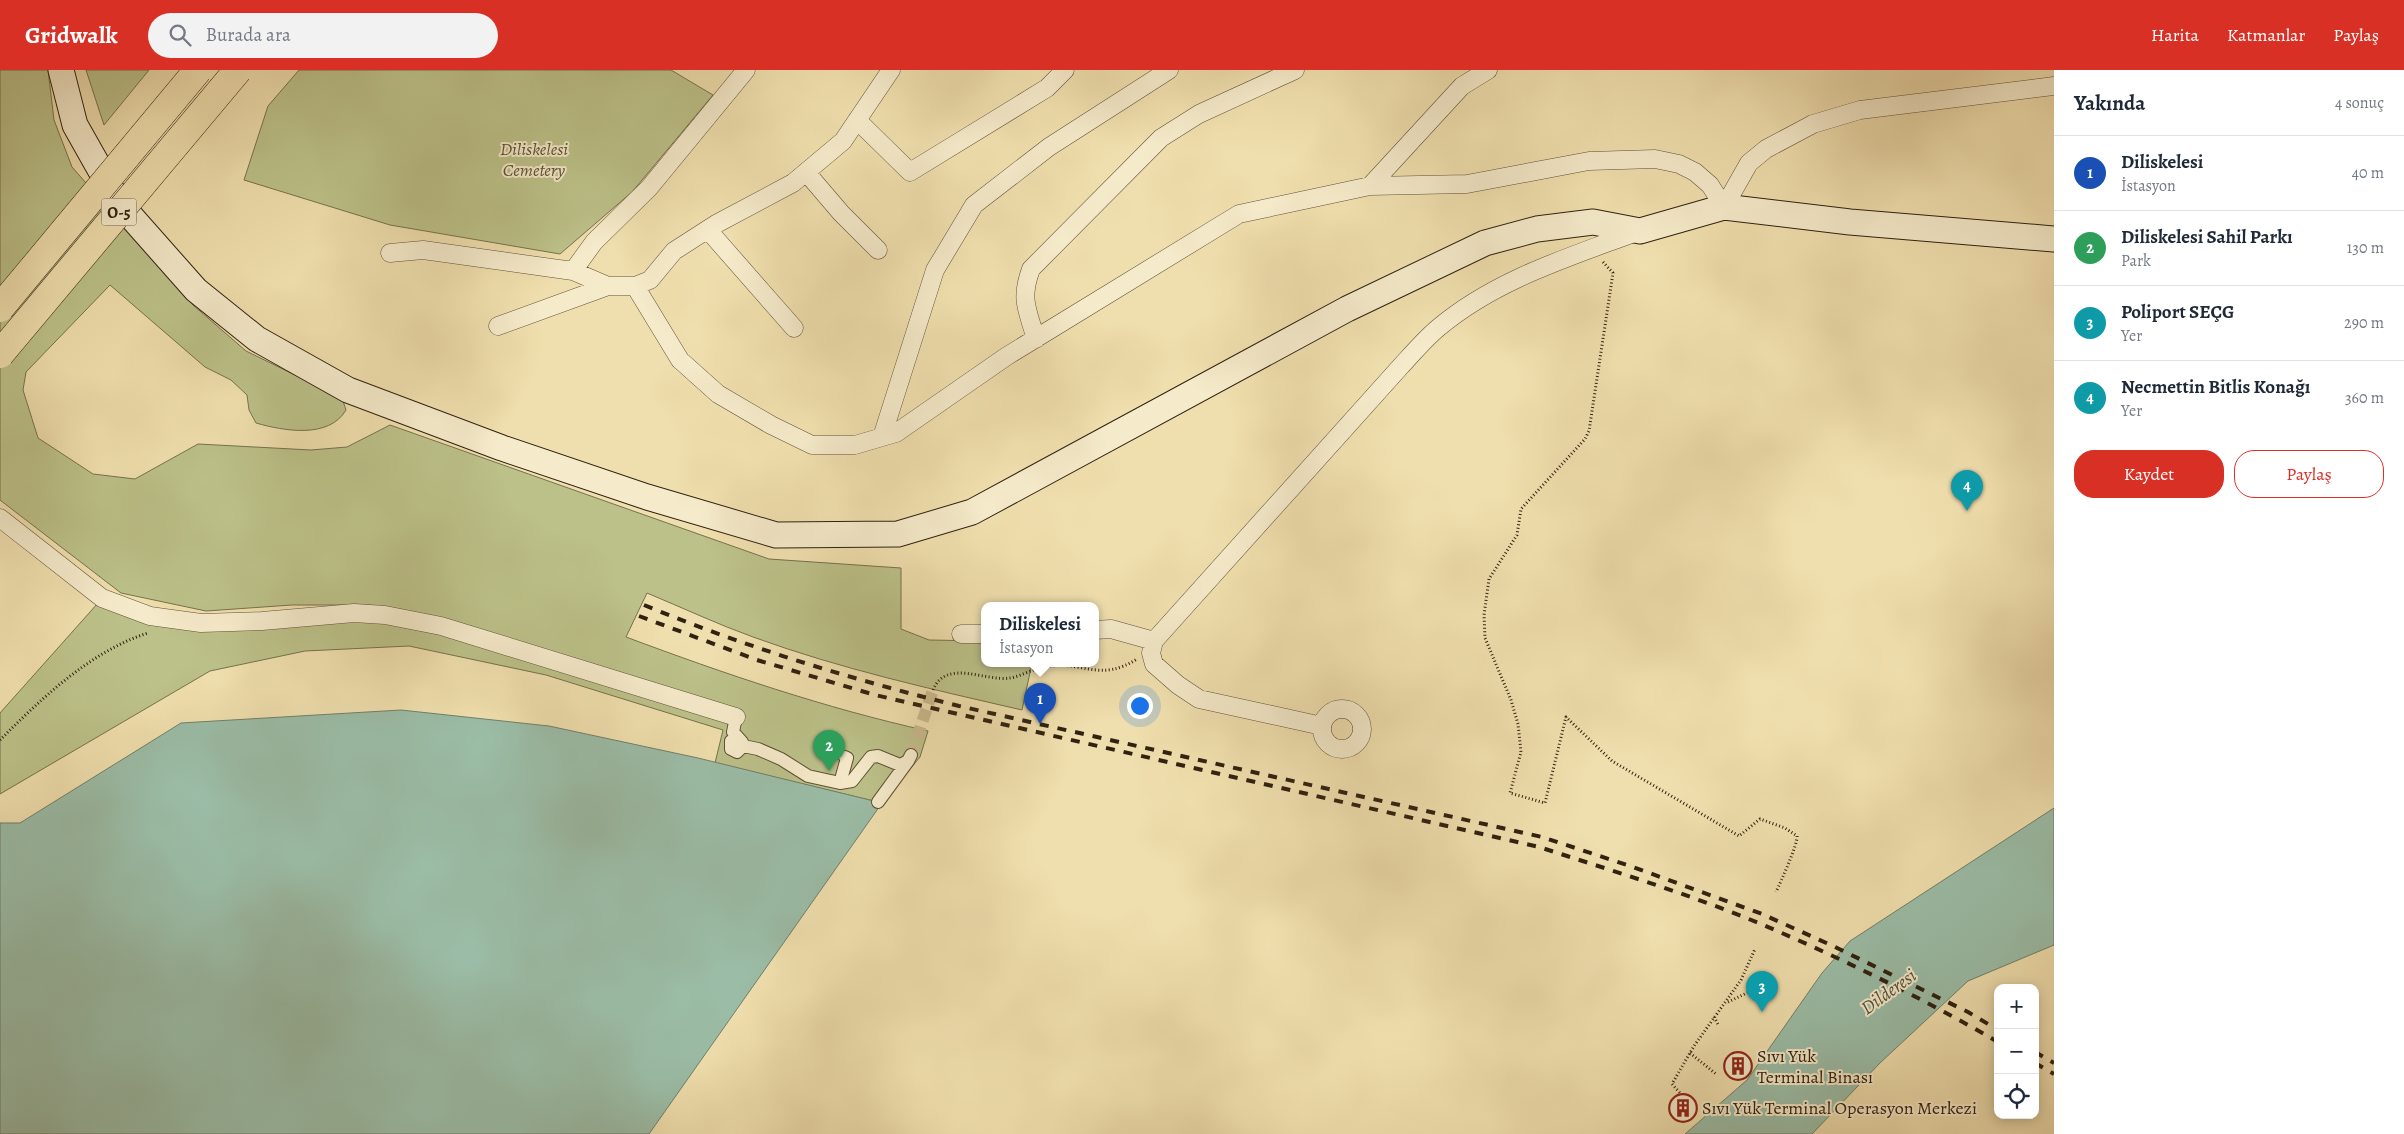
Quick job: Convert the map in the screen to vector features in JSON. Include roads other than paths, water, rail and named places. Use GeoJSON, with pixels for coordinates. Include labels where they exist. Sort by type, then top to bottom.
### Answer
{"type":"FeatureCollection","features":[{"type":"Feature","properties":{"kind":"highway","name":"O-5"},"geometry":{"type":"LineString","coordinates":[[0,308],[198,70]]}},
{"type":"Feature","properties":{"kind":"highway","name":"O-5"},"geometry":{"type":"LineString","coordinates":[[0,354],[238,70]]}},
{"type":"Feature","properties":{"kind":"main road"},"geometry":{"type":"LineString","coordinates":[[61,70],[75,125],[119,204],[196,290],[257,339],[348,390],[484,441],[647,497],[776,535],[898,534],[972,512],[1347,309],[1485,243],[1537,229],[1593,222],[1640,231],[1724,207],[1850,222],[2054,239]]}},
{"type":"Feature","properties":{"kind":"street"},"geometry":{"type":"LineString","coordinates":[[573,271],[594,242],[649,188],[746,70]]}},
{"type":"Feature","properties":{"kind":"street"},"geometry":{"type":"LineString","coordinates":[[498,326],[608,286],[635,286],[650,280],[674,251],[793,183],[843,142],[891,70]]}},
{"type":"Feature","properties":{"kind":"street"},"geometry":{"type":"LineString","coordinates":[[857,120],[910,172],[1047,88],[1064,70]]}},
{"type":"Feature","properties":{"kind":"street"},"geometry":{"type":"LineString","coordinates":[[882,437],[935,270],[974,205],[1049,147],[1169,70]]}},
{"type":"Feature","properties":{"kind":"street"},"geometry":{"type":"LineString","coordinates":[[1036,339],[1026,305],[1024,287],[1031,269],[1161,138],[1198,114],[1295,70]]}},
{"type":"Feature","properties":{"kind":"street"},"geometry":{"type":"LineString","coordinates":[[1370,186],[1462,86],[1488,70]]}},
{"type":"Feature","properties":{"kind":"street"},"geometry":{"type":"LineString","coordinates":[[635,286],[680,360],[718,394],[771,425],[812,445],[855,445],[896,433],[1036,339],[1240,214],[1370,186],[1467,184],[1589,161],[1655,159],[1678,164],[1695,172],[1710,185],[1724,207],[1749,163],[1766,149],[1813,124],[1860,110],[2054,86]]}},
{"type":"Feature","properties":{"kind":"street"},"geometry":{"type":"LineString","coordinates":[[806,172],[841,213],[878,250]]}},
{"type":"Feature","properties":{"kind":"street"},"geometry":{"type":"LineString","coordinates":[[708,230],[794,328]]}},
{"type":"Feature","properties":{"kind":"street"},"geometry":{"type":"LineString","coordinates":[[1322,726],[1199,699],[1178,685],[1154,664],[1151,653],[1154,642],[1401,366],[1438,328],[1486,294],[1532,272],[1640,231]]}},
{"type":"Feature","properties":{"kind":"street"},"geometry":{"type":"LineString","coordinates":[[390,253],[423,250],[573,271],[608,286]]}},
{"type":"Feature","properties":{"kind":"street"},"geometry":{"type":"LineString","coordinates":[[0,518],[102,598],[150,616],[201,623],[262,621],[354,612],[386,615],[440,626],[736,717],[733,729],[740,742],[788,762],[801,773],[840,784],[852,781],[863,775],[871,757],[874,756],[897,765],[909,758],[878,802]]}},
{"type":"Feature","properties":{"kind":"street"},"geometry":{"type":"LineString","coordinates":[[1099,630],[1111,630],[1154,642]]}},
{"type":"Feature","properties":{"kind":"street"},"geometry":{"type":"LineString","coordinates":[[960,634],[981,634]]}},
{"type":"Feature","properties":{"kind":"street"},"geometry":{"type":"LineString","coordinates":[[840,784],[847,758],[845,757]]}},
{"type":"Feature","properties":{"kind":"street"},"geometry":{"type":"LineString","coordinates":[[788,762],[801,760]]}},
{"type":"Feature","properties":{"kind":"water"},"geometry":{"type":"Polygon","coordinates":[[[401,710],[549,726],[698,758],[882,803],[649,1134],[0,1134],[0,823],[20,823],[181,723],[401,710]]]}},
{"type":"Feature","properties":{"kind":"water","name":"Dilderesi"},"geometry":{"type":"Polygon","coordinates":[[[2054,808],[2054,945],[1968,981],[1880,1063],[1812,1134],[1685,1134],[1747,1080],[1822,973],[1850,941],[2054,808]]]}},
{"type":"Feature","properties":{"kind":"tunnel"},"geometry":{"type":"LineString","coordinates":[[911,755],[933,690]]}},
{"type":"Feature","properties":{"kind":"railway"},"geometry":{"type":"LineString","coordinates":[[644,605],[683,621],[800,662],[919,696],[1542,837],[1633,867],[1762,914],[1833,946],[1968,1012],[1996,1029]]}},
{"type":"Feature","properties":{"kind":"railway"},"geometry":{"type":"LineString","coordinates":[[639,616],[757,660],[875,695],[1539,847],[1679,893],[1761,924],[1881,979],[1994,1040]]}},
{"type":"Feature","properties":{"kind":"railway"},"geometry":{"type":"LineString","coordinates":[[2039,1054],[2054,1063]]}},
{"type":"Feature","properties":{"kind":"railway"},"geometry":{"type":"LineString","coordinates":[[2039,1065],[2054,1074]]}},
{"type":"Feature","properties":{"kind":"place","name":"Necmettin Bitlis Konağı"},"geometry":{"type":"Point","coordinates":[1967,511]}},
{"type":"Feature","properties":{"kind":"place","name":"Diliskelesi"},"geometry":{"type":"Point","coordinates":[1040,724]}},
{"type":"Feature","properties":{"kind":"place","name":"Diliskelesi Sahil Parkı"},"geometry":{"type":"Point","coordinates":[829,771]}},
{"type":"Feature","properties":{"kind":"place","name":"Poliport SEÇG"},"geometry":{"type":"Point","coordinates":[1762,1012]}},
{"type":"Feature","properties":{"kind":"place","name":"Sıvı Yük Terminal Binası"},"geometry":{"type":"Point","coordinates":[1738,1066]}},
{"type":"Feature","properties":{"kind":"place","name":"Sıvı Yük Terminal Operasyon Merkezi"},"geometry":{"type":"Point","coordinates":[1683,1108]}},
{"type":"Feature","properties":{"kind":"park label","name":"Diliskelesi Cemetery"},"geometry":{"type":"Point","coordinates":[534,159]}}]}
